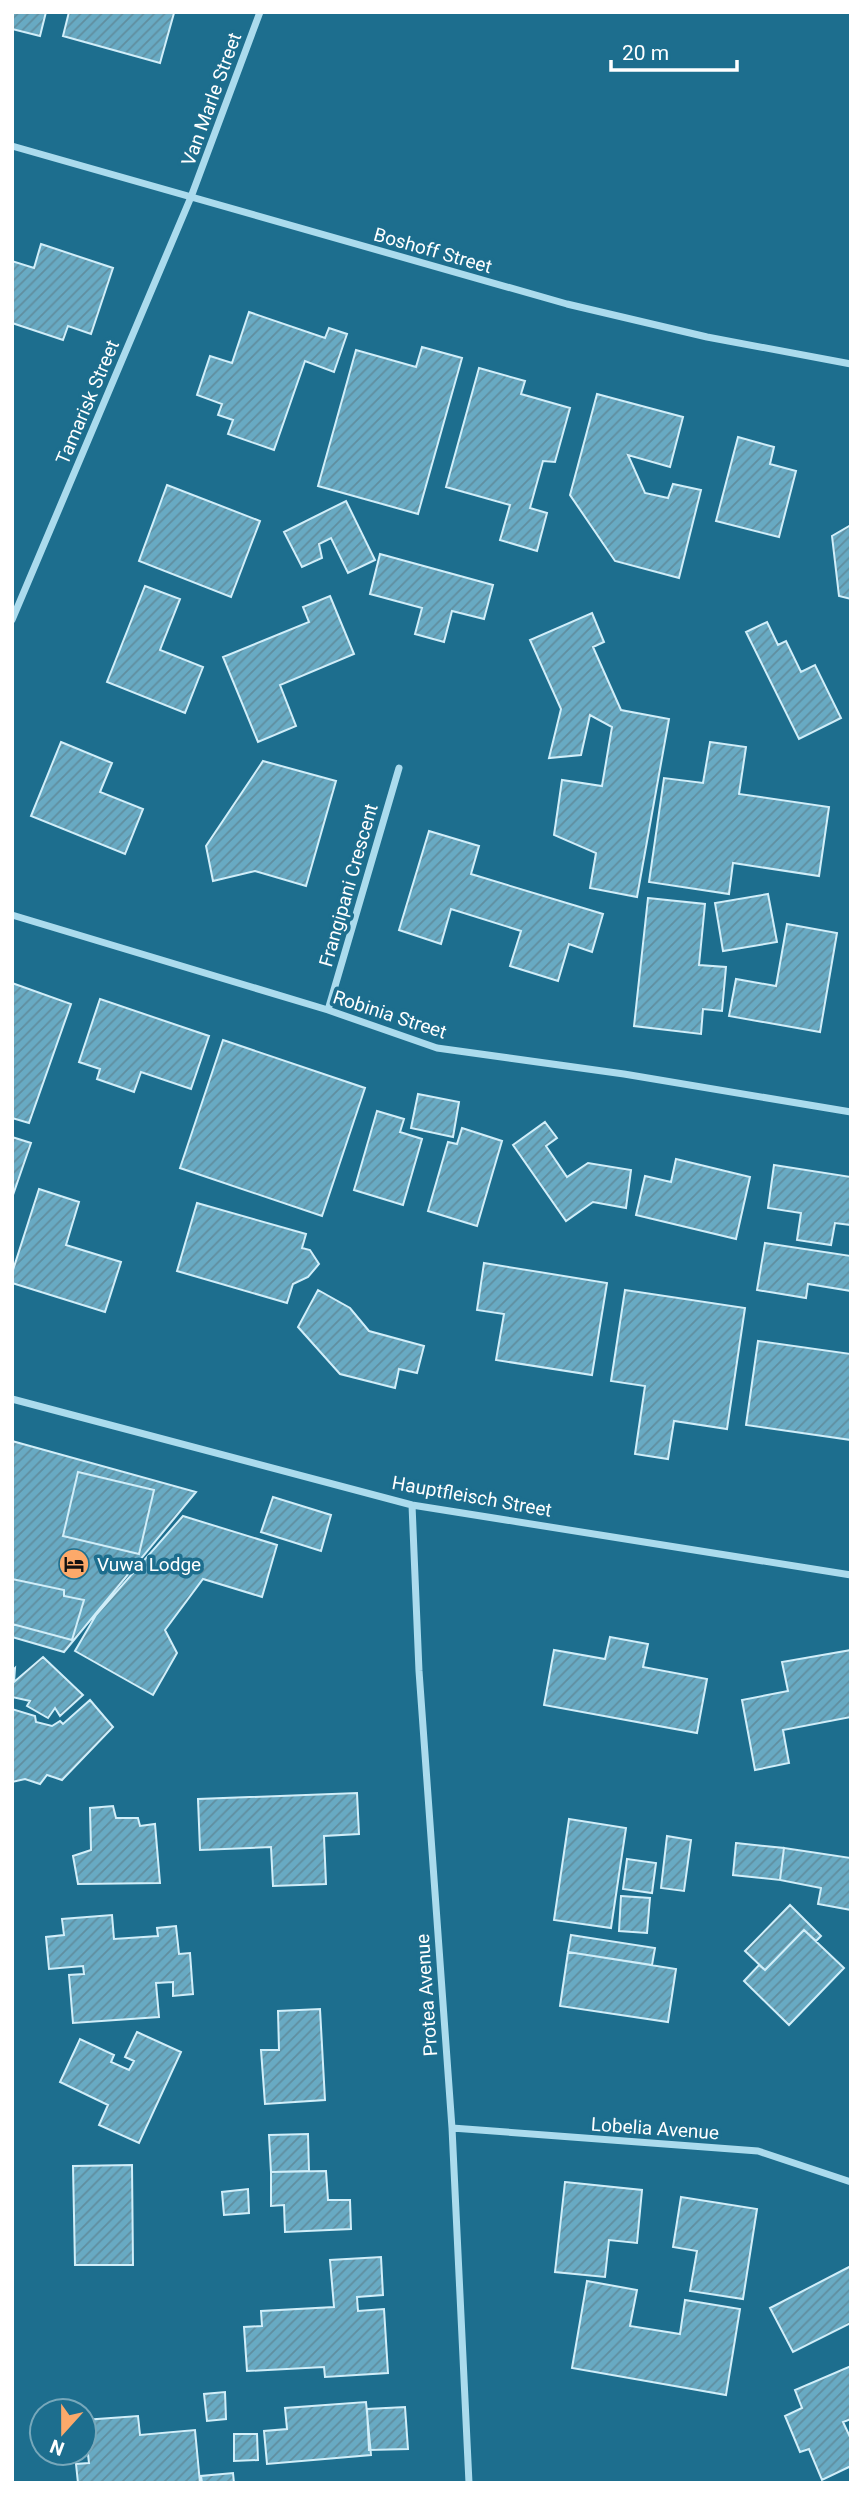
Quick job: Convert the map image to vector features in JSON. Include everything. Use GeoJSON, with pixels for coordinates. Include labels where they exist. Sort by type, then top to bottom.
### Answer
{"type":"FeatureCollection","features":[{"type":"Feature","properties":{"kind":"street","name":"Van Marle Street"},"geometry":{"type":"LineString","coordinates":[[191,197],[260,12]]}},
{"type":"Feature","properties":{"kind":"street","name":"Boshoff Street"},"geometry":{"type":"LineString","coordinates":[[12,146],[567,304],[707,337],[851,364]]}},
{"type":"Feature","properties":{"kind":"street","name":"Tamarisk Street"},"geometry":{"type":"LineString","coordinates":[[12,620],[191,197]]}},
{"type":"Feature","properties":{"kind":"street","name":"Frangipani Crescent"},"geometry":{"type":"LineString","coordinates":[[328,1010],[399,768]]}},
{"type":"Feature","properties":{"kind":"street","name":"Robinia Street"},"geometry":{"type":"LineString","coordinates":[[12,915],[328,1010],[437,1048],[624,1074],[851,1112]]}},
{"type":"Feature","properties":{"kind":"street","name":"Hauptfleisch Street"},"geometry":{"type":"LineString","coordinates":[[12,1399],[412,1505],[851,1575]]}},
{"type":"Feature","properties":{"kind":"street","name":"Protea Avenue"},"geometry":{"type":"LineString","coordinates":[[412,1505],[423,1745],[452,2128],[469,2483]]}},
{"type":"Feature","properties":{"kind":"street","name":"Lobelia Avenue"},"geometry":{"type":"LineString","coordinates":[[452,2128],[758,2151],[851,2182]]}},
{"type":"Feature","properties":{"kind":"building"},"geometry":{"type":"Polygon","coordinates":[[[12,12],[46,12],[40,36],[12,29],[12,12]]]}},
{"type":"Feature","properties":{"kind":"building"},"geometry":{"type":"Polygon","coordinates":[[[69,12],[174,13],[160,63],[63,36],[69,12]]]}},
{"type":"Feature","properties":{"kind":"building"},"geometry":{"type":"Polygon","coordinates":[[[41,244],[113,268],[91,334],[68,326],[63,340],[12,323],[12,261],[34,268],[41,244]]]}},
{"type":"Feature","properties":{"kind":"building"},"geometry":{"type":"Polygon","coordinates":[[[249,312],[325,338],[329,328],[347,334],[334,372],[305,361],[274,450],[228,434],[233,420],[218,415],[222,404],[197,395],[210,356],[232,363],[249,312]]]}},
{"type":"Feature","properties":{"kind":"building"},"geometry":{"type":"Polygon","coordinates":[[[422,347],[462,358],[418,514],[318,486],[356,350],[416,367],[422,347]]]}},
{"type":"Feature","properties":{"kind":"building"},"geometry":{"type":"Polygon","coordinates":[[[479,368],[525,381],[521,394],[570,408],[555,462],[543,461],[530,508],[547,513],[537,551],[500,540],[510,505],[446,487],[479,368]]]}},
{"type":"Feature","properties":{"kind":"building"},"geometry":{"type":"Polygon","coordinates":[[[597,394],[683,417],[670,467],[628,455],[645,493],[668,498],[673,484],[701,490],[679,578],[615,561],[570,495],[597,394]]]}},
{"type":"Feature","properties":{"kind":"building"},"geometry":{"type":"Polygon","coordinates":[[[738,437],[774,447],[770,464],[796,471],[779,537],[716,521],[738,437]]]}},
{"type":"Feature","properties":{"kind":"building"},"geometry":{"type":"Polygon","coordinates":[[[167,485],[260,521],[231,597],[139,561],[167,485]]]}},
{"type":"Feature","properties":{"kind":"building"},"geometry":{"type":"Polygon","coordinates":[[[346,501],[375,560],[348,573],[331,538],[319,544],[322,558],[302,567],[284,532],[346,501]]]}},
{"type":"Feature","properties":{"kind":"building"},"geometry":{"type":"Polygon","coordinates":[[[851,525],[851,599],[839,596],[832,536],[851,525]]]}},
{"type":"Feature","properties":{"kind":"building"},"geometry":{"type":"Polygon","coordinates":[[[380,554],[493,585],[484,619],[452,611],[444,642],[415,634],[422,608],[370,594],[380,554]]]}},
{"type":"Feature","properties":{"kind":"building"},"geometry":{"type":"Polygon","coordinates":[[[145,586],[180,599],[160,650],[203,667],[185,713],[107,682],[145,586]]]}},
{"type":"Feature","properties":{"kind":"building"},"geometry":{"type":"Polygon","coordinates":[[[330,596],[354,654],[280,685],[296,726],[258,742],[223,657],[309,622],[303,607],[330,596]]]}},
{"type":"Feature","properties":{"kind":"building"},"geometry":{"type":"Polygon","coordinates":[[[592,613],[604,642],[593,647],[621,710],[669,719],[637,897],[590,888],[596,853],[554,835],[562,780],[602,786],[612,727],[590,715],[581,755],[549,758],[561,709],[530,640],[592,613]]]}},
{"type":"Feature","properties":{"kind":"building"},"geometry":{"type":"Polygon","coordinates":[[[767,622],[778,645],[786,641],[801,672],[815,665],[841,718],[799,739],[746,632],[767,622]]]}},
{"type":"Feature","properties":{"kind":"building"},"geometry":{"type":"Polygon","coordinates":[[[61,742],[112,763],[100,792],[143,809],[125,854],[31,816],[61,742]]]}},
{"type":"Feature","properties":{"kind":"building"},"geometry":{"type":"Polygon","coordinates":[[[710,742],[746,747],[739,794],[829,807],[819,876],[733,863],[729,894],[649,882],[664,778],[703,783],[710,742]]]}},
{"type":"Feature","properties":{"kind":"building"},"geometry":{"type":"Polygon","coordinates":[[[263,761],[336,781],[306,886],[255,871],[213,881],[206,846],[263,761]]]}},
{"type":"Feature","properties":{"kind":"building"},"geometry":{"type":"Polygon","coordinates":[[[429,831],[479,846],[471,874],[603,914],[592,952],[569,944],[558,981],[510,966],[521,931],[451,909],[441,944],[399,930],[429,831]]]}},
{"type":"Feature","properties":{"kind":"building"},"geometry":{"type":"Polygon","coordinates":[[[768,894],[777,942],[723,951],[715,903],[768,894]]]}},
{"type":"Feature","properties":{"kind":"building"},"geometry":{"type":"Polygon","coordinates":[[[648,898],[705,904],[699,965],[726,967],[722,1011],[703,1009],[701,1034],[634,1026],[648,898]]]}},
{"type":"Feature","properties":{"kind":"building"},"geometry":{"type":"Polygon","coordinates":[[[787,924],[837,933],[820,1032],[729,1016],[736,979],[776,986],[787,924]]]}},
{"type":"Feature","properties":{"kind":"building"},"geometry":{"type":"Polygon","coordinates":[[[12,983],[71,1004],[29,1123],[12,1118],[12,983]]]}},
{"type":"Feature","properties":{"kind":"building"},"geometry":{"type":"Polygon","coordinates":[[[100,999],[209,1036],[191,1089],[141,1072],[134,1092],[97,1079],[100,1069],[79,1062],[100,999]]]}},
{"type":"Feature","properties":{"kind":"building"},"geometry":{"type":"Polygon","coordinates":[[[223,1040],[365,1088],[322,1216],[180,1168],[223,1040]]]}},
{"type":"Feature","properties":{"kind":"building"},"geometry":{"type":"Polygon","coordinates":[[[418,1094],[459,1102],[453,1137],[411,1128],[418,1094]]]}},
{"type":"Feature","properties":{"kind":"building"},"geometry":{"type":"Polygon","coordinates":[[[377,1111],[404,1119],[400,1132],[422,1139],[403,1205],[354,1190],[377,1111]]]}},
{"type":"Feature","properties":{"kind":"building"},"geometry":{"type":"Polygon","coordinates":[[[545,1122],[557,1138],[546,1146],[567,1177],[588,1163],[631,1170],[626,1208],[593,1202],[566,1221],[513,1145],[545,1122]]]}},
{"type":"Feature","properties":{"kind":"building"},"geometry":{"type":"Polygon","coordinates":[[[462,1128],[502,1141],[477,1226],[428,1211],[448,1142],[457,1144],[462,1128]]]}},
{"type":"Feature","properties":{"kind":"building"},"geometry":{"type":"Polygon","coordinates":[[[12,1137],[31,1143],[13,1195],[12,1194],[12,1137]]]}},
{"type":"Feature","properties":{"kind":"building"},"geometry":{"type":"Polygon","coordinates":[[[676,1159],[750,1177],[736,1239],[636,1215],[645,1176],[671,1182],[676,1159]]]}},
{"type":"Feature","properties":{"kind":"building"},"geometry":{"type":"Polygon","coordinates":[[[774,1165],[851,1177],[851,1225],[835,1223],[831,1245],[797,1240],[801,1213],[768,1208],[774,1165]]]}},
{"type":"Feature","properties":{"kind":"building"},"geometry":{"type":"Polygon","coordinates":[[[39,1189],[79,1202],[66,1245],[121,1262],[105,1312],[12,1283],[12,1273],[39,1189]]]}},
{"type":"Feature","properties":{"kind":"building"},"geometry":{"type":"Polygon","coordinates":[[[197,1203],[306,1234],[302,1248],[310,1250],[319,1264],[308,1277],[293,1284],[287,1303],[177,1271],[197,1203]]]}},
{"type":"Feature","properties":{"kind":"building"},"geometry":{"type":"Polygon","coordinates":[[[765,1243],[851,1256],[851,1291],[808,1284],[806,1298],[757,1290],[765,1243]]]}},
{"type":"Feature","properties":{"kind":"building"},"geometry":{"type":"Polygon","coordinates":[[[484,1263],[607,1283],[592,1375],[496,1360],[504,1314],[477,1310],[484,1263]]]}},
{"type":"Feature","properties":{"kind":"building"},"geometry":{"type":"Polygon","coordinates":[[[318,1290],[350,1308],[369,1331],[424,1346],[417,1373],[399,1369],[395,1388],[340,1374],[298,1327],[318,1290]]]}},
{"type":"Feature","properties":{"kind":"building"},"geometry":{"type":"Polygon","coordinates":[[[625,1290],[745,1308],[727,1429],[674,1421],[668,1459],[635,1454],[645,1386],[611,1381],[625,1290]]]}},
{"type":"Feature","properties":{"kind":"building"},"geometry":{"type":"Polygon","coordinates":[[[758,1341],[851,1354],[851,1440],[746,1425],[758,1341]]]}},
{"type":"Feature","properties":{"kind":"building","name":"Vuwa Lodge"},"geometry":{"type":"Polygon","coordinates":[[[12,1441],[196,1492],[64,1652],[12,1637],[12,1441]]]}},
{"type":"Feature","properties":{"kind":"building"},"geometry":{"type":"Polygon","coordinates":[[[78,1472],[154,1490],[139,1554],[63,1536],[78,1472]]]}},
{"type":"Feature","properties":{"kind":"building"},"geometry":{"type":"Polygon","coordinates":[[[273,1497],[331,1515],[321,1551],[261,1532],[273,1497]]]}},
{"type":"Feature","properties":{"kind":"building"},"geometry":{"type":"Polygon","coordinates":[[[183,1516],[277,1545],[262,1597],[203,1579],[165,1630],[177,1653],[153,1695],[75,1651],[96,1615],[183,1516]]]}},
{"type":"Feature","properties":{"kind":"building"},"geometry":{"type":"Polygon","coordinates":[[[12,1579],[64,1590],[64,1596],[84,1600],[72,1640],[12,1624],[12,1579]]]}},
{"type":"Feature","properties":{"kind":"building"},"geometry":{"type":"Polygon","coordinates":[[[610,1637],[648,1644],[643,1667],[707,1679],[697,1733],[544,1705],[554,1650],[605,1659],[610,1637]]]}},
{"type":"Feature","properties":{"kind":"building"},"geometry":{"type":"Polygon","coordinates":[[[851,1650],[851,1717],[783,1730],[789,1763],[755,1770],[742,1700],[788,1691],[782,1662],[851,1650]]]}},
{"type":"Feature","properties":{"kind":"building"},"geometry":{"type":"Polygon","coordinates":[[[43,1657],[83,1695],[60,1716],[55,1708],[48,1718],[27,1706],[30,1701],[12,1697],[12,1671],[15,1668],[14,1682],[43,1657]]]}},
{"type":"Feature","properties":{"kind":"building"},"geometry":{"type":"Polygon","coordinates":[[[90,1700],[113,1727],[62,1780],[47,1775],[40,1784],[25,1779],[12,1782],[12,1709],[35,1716],[36,1722],[52,1726],[60,1721],[63,1724],[90,1700]]]}},
{"type":"Feature","properties":{"kind":"building"},"geometry":{"type":"Polygon","coordinates":[[[357,1793],[359,1834],[324,1836],[326,1884],[273,1886],[271,1847],[200,1850],[198,1799],[357,1793]]]}},
{"type":"Feature","properties":{"kind":"building"},"geometry":{"type":"Polygon","coordinates":[[[113,1806],[116,1818],[138,1818],[140,1826],[155,1824],[160,1883],[78,1884],[73,1856],[91,1850],[90,1808],[113,1806]]]}},
{"type":"Feature","properties":{"kind":"building"},"geometry":{"type":"Polygon","coordinates":[[[569,1819],[626,1828],[611,1928],[554,1920],[569,1819]]]}},
{"type":"Feature","properties":{"kind":"building"},"geometry":{"type":"Polygon","coordinates":[[[667,1836],[691,1840],[684,1891],[661,1888],[667,1836]]]}},
{"type":"Feature","properties":{"kind":"building"},"geometry":{"type":"Polygon","coordinates":[[[736,1843],[784,1848],[780,1880],[733,1875],[736,1843]]]}},
{"type":"Feature","properties":{"kind":"building"},"geometry":{"type":"Polygon","coordinates":[[[784,1848],[851,1858],[851,1910],[818,1904],[821,1888],[780,1880],[784,1848]]]}},
{"type":"Feature","properties":{"kind":"building"},"geometry":{"type":"Polygon","coordinates":[[[627,1859],[656,1863],[652,1893],[623,1889],[627,1859]]]}},
{"type":"Feature","properties":{"kind":"building"},"geometry":{"type":"Polygon","coordinates":[[[621,1896],[650,1898],[647,1933],[619,1931],[621,1896]]]}},
{"type":"Feature","properties":{"kind":"building"},"geometry":{"type":"Polygon","coordinates":[[[790,1905],[821,1936],[816,1941],[804,1930],[765,1970],[745,1951],[790,1905]]]}},
{"type":"Feature","properties":{"kind":"building"},"geometry":{"type":"Polygon","coordinates":[[[112,1915],[114,1939],[158,1936],[157,1928],[176,1926],[179,1954],[190,1953],[193,1994],[173,1996],[173,1982],[156,1983],[159,2017],[73,2023],[69,1975],[84,1974],[83,1966],[49,1969],[46,1937],[64,1935],[62,1919],[112,1915]]]}},
{"type":"Feature","properties":{"kind":"building"},"geometry":{"type":"Polygon","coordinates":[[[804,1930],[844,1968],[789,2025],[744,1981],[759,1965],[765,1970],[804,1930]]]}},
{"type":"Feature","properties":{"kind":"building"},"geometry":{"type":"Polygon","coordinates":[[[571,1935],[655,1948],[652,1965],[568,1952],[571,1935]]]}},
{"type":"Feature","properties":{"kind":"building"},"geometry":{"type":"Polygon","coordinates":[[[568,1952],[676,1969],[668,2022],[560,2006],[568,1952]]]}},
{"type":"Feature","properties":{"kind":"building"},"geometry":{"type":"Polygon","coordinates":[[[320,2009],[325,2100],[265,2104],[261,2050],[279,2050],[278,2011],[320,2009]]]}},
{"type":"Feature","properties":{"kind":"building"},"geometry":{"type":"Polygon","coordinates":[[[137,2032],[181,2052],[139,2143],[99,2125],[108,2105],[60,2082],[80,2039],[114,2055],[111,2062],[129,2070],[134,2061],[125,2057],[137,2032]]]}},
{"type":"Feature","properties":{"kind":"building"},"geometry":{"type":"Polygon","coordinates":[[[308,2134],[309,2171],[271,2172],[269,2135],[308,2134]]]}},
{"type":"Feature","properties":{"kind":"building"},"geometry":{"type":"Polygon","coordinates":[[[132,2165],[133,2265],[75,2265],[73,2166],[132,2165]]]}},
{"type":"Feature","properties":{"kind":"building"},"geometry":{"type":"Polygon","coordinates":[[[326,2171],[328,2200],[350,2200],[351,2229],[285,2232],[284,2205],[271,2206],[271,2172],[326,2171]]]}},
{"type":"Feature","properties":{"kind":"building"},"geometry":{"type":"Polygon","coordinates":[[[565,2182],[642,2190],[637,2243],[609,2240],[605,2277],[555,2272],[565,2182]]]}},
{"type":"Feature","properties":{"kind":"building"},"geometry":{"type":"Polygon","coordinates":[[[248,2189],[249,2213],[224,2215],[222,2192],[248,2189]]]}},
{"type":"Feature","properties":{"kind":"building"},"geometry":{"type":"Polygon","coordinates":[[[681,2197],[757,2209],[743,2299],[690,2291],[697,2251],[673,2247],[681,2197]]]}},
{"type":"Feature","properties":{"kind":"building"},"geometry":{"type":"Polygon","coordinates":[[[381,2257],[383,2295],[357,2297],[358,2311],[384,2309],[388,2373],[325,2377],[324,2367],[247,2371],[244,2327],[262,2326],[261,2311],[334,2307],[330,2260],[381,2257]]]}},
{"type":"Feature","properties":{"kind":"building"},"geometry":{"type":"Polygon","coordinates":[[[851,2266],[851,2323],[793,2352],[770,2308],[851,2266]]]}},
{"type":"Feature","properties":{"kind":"building"},"geometry":{"type":"Polygon","coordinates":[[[587,2281],[637,2290],[630,2326],[680,2334],[685,2300],[740,2309],[726,2395],[572,2368],[587,2281]]]}},
{"type":"Feature","properties":{"kind":"building"},"geometry":{"type":"Polygon","coordinates":[[[851,2366],[851,2419],[843,2422],[851,2439],[851,2466],[822,2480],[809,2449],[800,2452],[785,2416],[802,2408],[795,2390],[851,2366]]]}},
{"type":"Feature","properties":{"kind":"building"},"geometry":{"type":"Polygon","coordinates":[[[225,2392],[226,2419],[207,2421],[204,2394],[225,2392]]]}},
{"type":"Feature","properties":{"kind":"building"},"geometry":{"type":"Polygon","coordinates":[[[366,2402],[371,2455],[267,2464],[264,2431],[287,2429],[285,2408],[366,2402]]]}},
{"type":"Feature","properties":{"kind":"building"},"geometry":{"type":"Polygon","coordinates":[[[405,2407],[408,2449],[369,2450],[367,2409],[405,2407]]]}},
{"type":"Feature","properties":{"kind":"building"},"geometry":{"type":"Polygon","coordinates":[[[138,2416],[140,2435],[195,2430],[200,2483],[78,2483],[76,2467],[98,2467],[98,2419],[138,2416]]]}},
{"type":"Feature","properties":{"kind":"building"},"geometry":{"type":"Polygon","coordinates":[[[234,2434],[257,2434],[258,2460],[234,2461],[234,2434]]]}},
{"type":"Feature","properties":{"kind":"building"},"geometry":{"type":"Polygon","coordinates":[[[233,2473],[234,2483],[202,2483],[201,2476],[233,2473]]]}},
{"type":"Feature","properties":{"kind":"place","name":"Vuwa Lodge"},"geometry":{"type":"Point","coordinates":[74,1564]}}]}
